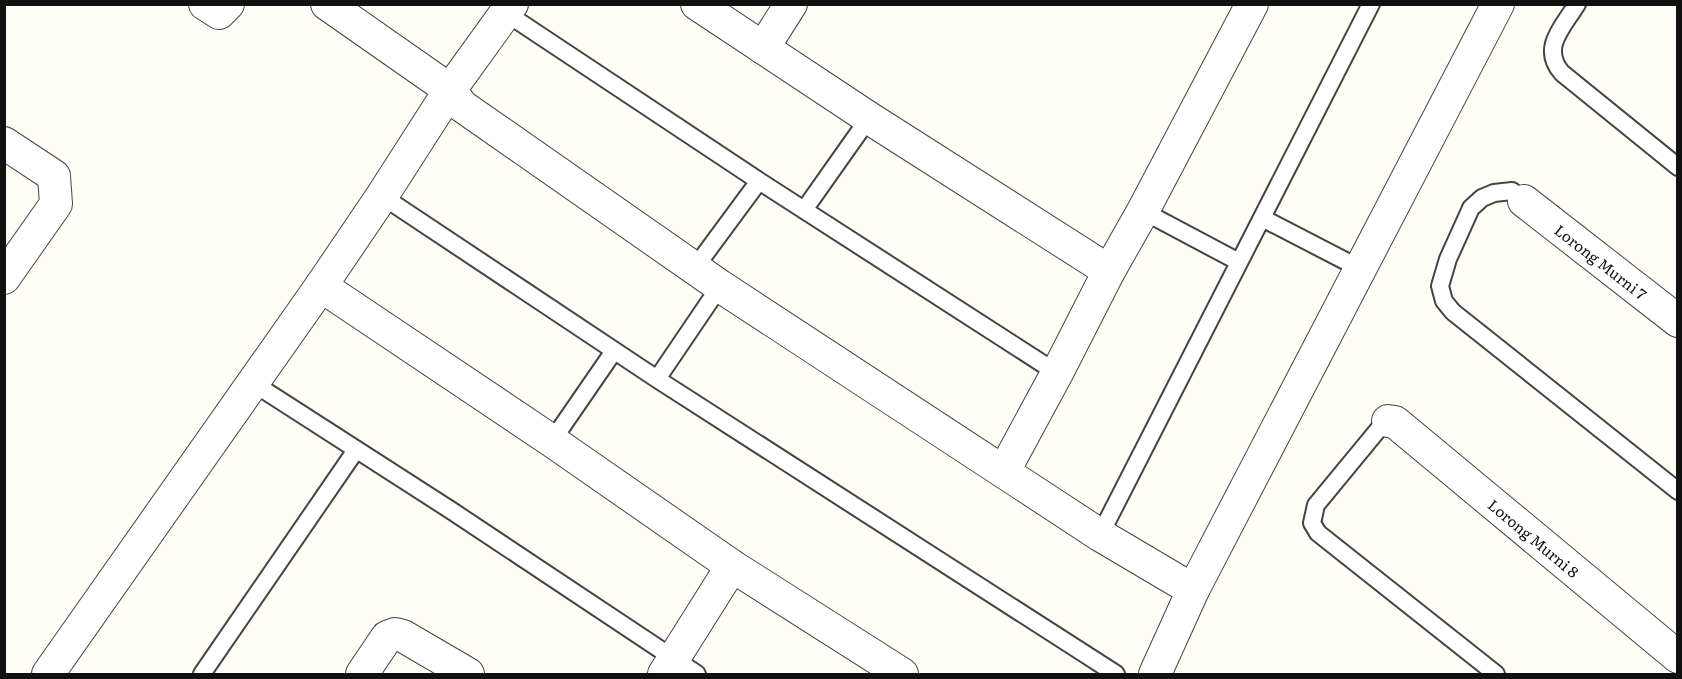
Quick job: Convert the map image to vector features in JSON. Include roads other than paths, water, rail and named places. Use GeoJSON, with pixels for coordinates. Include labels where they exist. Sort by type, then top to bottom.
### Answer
{"type":"FeatureCollection","features":[{"type":"Feature","properties":{"kind":"street"},"geometry":{"type":"LineString","coordinates":[[205,4],[219,13],[228,4]]}},
{"type":"Feature","properties":{"kind":"street"},"geometry":{"type":"LineString","coordinates":[[696,4],[1109,271]]}},
{"type":"Feature","properties":{"kind":"street"},"geometry":{"type":"LineString","coordinates":[[763,48],[791,4]]}},
{"type":"Feature","properties":{"kind":"street"},"geometry":{"type":"LineString","coordinates":[[1004,471],[1252,4]]}},
{"type":"Feature","properties":{"kind":"street"},"geometry":{"type":"LineString","coordinates":[[1155,675],[1193,590],[1497,4]]}},
{"type":"Feature","properties":{"kind":"street"},"geometry":{"type":"LineString","coordinates":[[48,675],[321,286],[450,90],[509,9]]}},
{"type":"Feature","properties":{"kind":"street"},"geometry":{"type":"LineString","coordinates":[[346,10],[450,90],[462,106],[694,269],[1100,535],[1193,590]]}},
{"type":"Feature","properties":{"kind":"street"},"geometry":{"type":"LineString","coordinates":[[4,143],[54,176],[56,204],[4,278]]}},
{"type":"Feature","properties":{"kind":"street","name":"Lorong Murni 7"},"geometry":{"type":"LineString","coordinates":[[1524,201],[1677,321]]}},
{"type":"Feature","properties":{"kind":"street"},"geometry":{"type":"LineString","coordinates":[[321,286],[552,441],[732,566],[902,675]]}},
{"type":"Feature","properties":{"kind":"street","name":"Lorong Murni 8"},"geometry":{"type":"LineString","coordinates":[[1388,421],[1395,422],[1677,657]]}},
{"type":"Feature","properties":{"kind":"street"},"geometry":{"type":"LineString","coordinates":[[678,670],[732,566]]}},
{"type":"Feature","properties":{"kind":"street"},"geometry":{"type":"LineString","coordinates":[[362,675],[387,638],[395,634],[404,636],[468,675]]}},
{"type":"Feature","properties":{"kind":"lane"},"geometry":{"type":"LineString","coordinates":[[1100,535],[1371,4]]}},
{"type":"Feature","properties":{"kind":"lane"},"geometry":{"type":"LineString","coordinates":[[1577,4],[1554,41],[1552,54],[1555,65],[1677,167]]}},
{"type":"Feature","properties":{"kind":"lane"},"geometry":{"type":"LineString","coordinates":[[509,9],[759,181],[1057,374]]}},
{"type":"Feature","properties":{"kind":"lane"},"geometry":{"type":"LineString","coordinates":[[804,210],[870,118]]}},
{"type":"Feature","properties":{"kind":"lane"},"geometry":{"type":"LineString","coordinates":[[694,269],[759,181]]}},
{"type":"Feature","properties":{"kind":"lane"},"geometry":{"type":"LineString","coordinates":[[1524,201],[1512,192],[1494,193],[1482,198],[1471,208],[1448,259],[1440,286],[1444,301],[1453,312],[1677,491]]}},
{"type":"Feature","properties":{"kind":"lane"},"geometry":{"type":"LineString","coordinates":[[382,196],[614,351],[1116,675]]}},
{"type":"Feature","properties":{"kind":"lane"},"geometry":{"type":"LineString","coordinates":[[1143,211],[1239,262]]}},
{"type":"Feature","properties":{"kind":"lane"},"geometry":{"type":"LineString","coordinates":[[1262,218],[1359,268]]}},
{"type":"Feature","properties":{"kind":"lane"},"geometry":{"type":"LineString","coordinates":[[657,379],[720,286]]}},
{"type":"Feature","properties":{"kind":"lane"},"geometry":{"type":"LineString","coordinates":[[552,441],[614,351]]}},
{"type":"Feature","properties":{"kind":"lane"},"geometry":{"type":"LineString","coordinates":[[253,383],[452,512],[678,670]]}},
{"type":"Feature","properties":{"kind":"lane"},"geometry":{"type":"LineString","coordinates":[[1388,421],[1382,425],[1316,505],[1312,523],[1318,533],[1496,675]]}},
{"type":"Feature","properties":{"kind":"lane"},"geometry":{"type":"LineString","coordinates":[[202,675],[356,450]]}}]}
